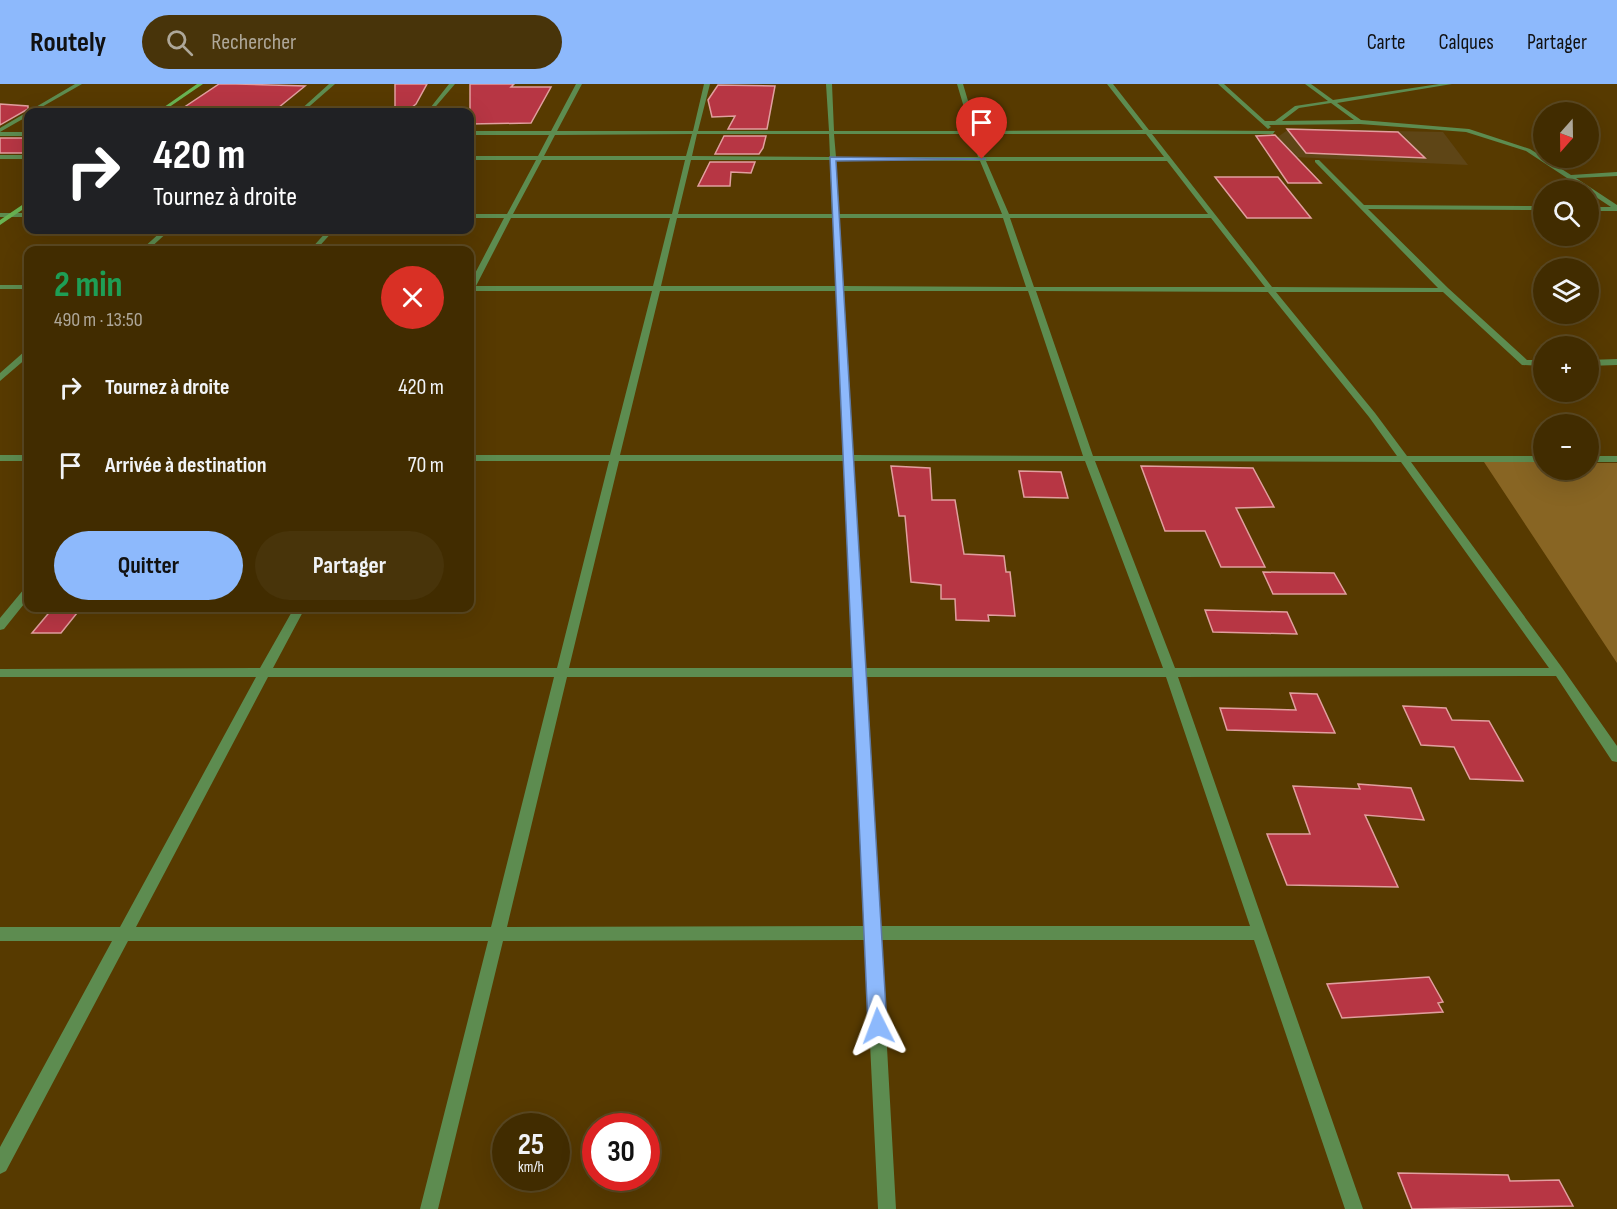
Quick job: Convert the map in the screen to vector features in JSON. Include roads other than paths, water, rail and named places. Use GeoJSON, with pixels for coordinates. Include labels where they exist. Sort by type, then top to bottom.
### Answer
{"type":"FeatureCollection","features":[{"type":"Feature","properties":{"kind":"street"},"geometry":{"type":"LineString","coordinates":[[38,108],[80,84]]}},
{"type":"Feature","properties":{"kind":"street"},"geometry":{"type":"LineString","coordinates":[[165,108],[200,84]]}},
{"type":"Feature","properties":{"kind":"street"},"geometry":{"type":"LineString","coordinates":[[305,108],[332,84]]}},
{"type":"Feature","properties":{"kind":"street"},"geometry":{"type":"LineString","coordinates":[[432,108],[452,84]]}},
{"type":"Feature","properties":{"kind":"street"},"geometry":{"type":"LineString","coordinates":[[474,280],[579,84]]}},
{"type":"Feature","properties":{"kind":"street"},"geometry":{"type":"LineString","coordinates":[[429,1209],[707,84]]}},
{"type":"Feature","properties":{"kind":"street"},"geometry":{"type":"LineString","coordinates":[[829,84],[887,1209]]}},
{"type":"Feature","properties":{"kind":"street"},"geometry":{"type":"LineString","coordinates":[[960,84],[982,159],[1006,216],[1089,459],[1171,673],[1354,1209]]}},
{"type":"Feature","properties":{"kind":"street"},"geometry":{"type":"LineString","coordinates":[[1110,84],[1269,288],[1372,415],[1559,672],[1617,757]]}},
{"type":"Feature","properties":{"kind":"street"},"geometry":{"type":"LineString","coordinates":[[474,133],[1274,132],[1221,84]]}},
{"type":"Feature","properties":{"kind":"street"},"geometry":{"type":"LineString","coordinates":[[1308,84],[1360,122]]}},
{"type":"Feature","properties":{"kind":"street"},"geometry":{"type":"LineString","coordinates":[[1277,122],[1297,107],[1449,84]]}},
{"type":"Feature","properties":{"kind":"street"},"geometry":{"type":"LineString","coordinates":[[0,132],[24,116]]}},
{"type":"Feature","properties":{"kind":"street"},"geometry":{"type":"LineString","coordinates":[[1263,123],[1360,122],[1467,130],[1528,150],[1617,208]]}},
{"type":"Feature","properties":{"kind":"street"},"geometry":{"type":"LineString","coordinates":[[0,132],[24,134]]}},
{"type":"Feature","properties":{"kind":"street"},"geometry":{"type":"LineString","coordinates":[[0,157],[24,157]]}},
{"type":"Feature","properties":{"kind":"street"},"geometry":{"type":"LineString","coordinates":[[474,158],[1169,159]]}},
{"type":"Feature","properties":{"kind":"street"},"geometry":{"type":"LineString","coordinates":[[1317,161],[1360,207],[1445,290],[1525,363],[1533,363]]}},
{"type":"Feature","properties":{"kind":"street"},"geometry":{"type":"LineString","coordinates":[[1569,177],[1617,174]]}},
{"type":"Feature","properties":{"kind":"street"},"geometry":{"type":"LineString","coordinates":[[0,223],[24,206]]}},
{"type":"Feature","properties":{"kind":"street"},"geometry":{"type":"LineString","coordinates":[[1360,207],[1533,208]]}},
{"type":"Feature","properties":{"kind":"street"},"geometry":{"type":"LineString","coordinates":[[1599,209],[1617,208]]}},
{"type":"Feature","properties":{"kind":"street"},"geometry":{"type":"LineString","coordinates":[[0,215],[24,215]]}},
{"type":"Feature","properties":{"kind":"street"},"geometry":{"type":"LineString","coordinates":[[474,216],[1213,216]]}},
{"type":"Feature","properties":{"kind":"street"},"geometry":{"type":"LineString","coordinates":[[149,246],[162,234]]}},
{"type":"Feature","properties":{"kind":"street"},"geometry":{"type":"LineString","coordinates":[[317,246],[327,234]]}},
{"type":"Feature","properties":{"kind":"street"},"geometry":{"type":"LineString","coordinates":[[0,287],[24,287]]}},
{"type":"Feature","properties":{"kind":"street"},"geometry":{"type":"LineString","coordinates":[[474,288],[1445,290]]}},
{"type":"Feature","properties":{"kind":"street"},"geometry":{"type":"LineString","coordinates":[[0,378],[24,356]]}},
{"type":"Feature","properties":{"kind":"street"},"geometry":{"type":"LineString","coordinates":[[1599,363],[1617,362]]}},
{"type":"Feature","properties":{"kind":"street"},"geometry":{"type":"LineString","coordinates":[[0,458],[24,458]]}},
{"type":"Feature","properties":{"kind":"street"},"geometry":{"type":"LineString","coordinates":[[474,458],[1533,459]]}},
{"type":"Feature","properties":{"kind":"street"},"geometry":{"type":"LineString","coordinates":[[1599,459],[1617,459]]}},
{"type":"Feature","properties":{"kind":"street"},"geometry":{"type":"LineString","coordinates":[[0,626],[24,597]]}},
{"type":"Feature","properties":{"kind":"street"},"geometry":{"type":"LineString","coordinates":[[0,1165],[297,612]]}},
{"type":"Feature","properties":{"kind":"street"},"geometry":{"type":"LineString","coordinates":[[0,673],[1559,672]]}},
{"type":"Feature","properties":{"kind":"street"},"geometry":{"type":"LineString","coordinates":[[0,934],[1259,933]]}}]}
